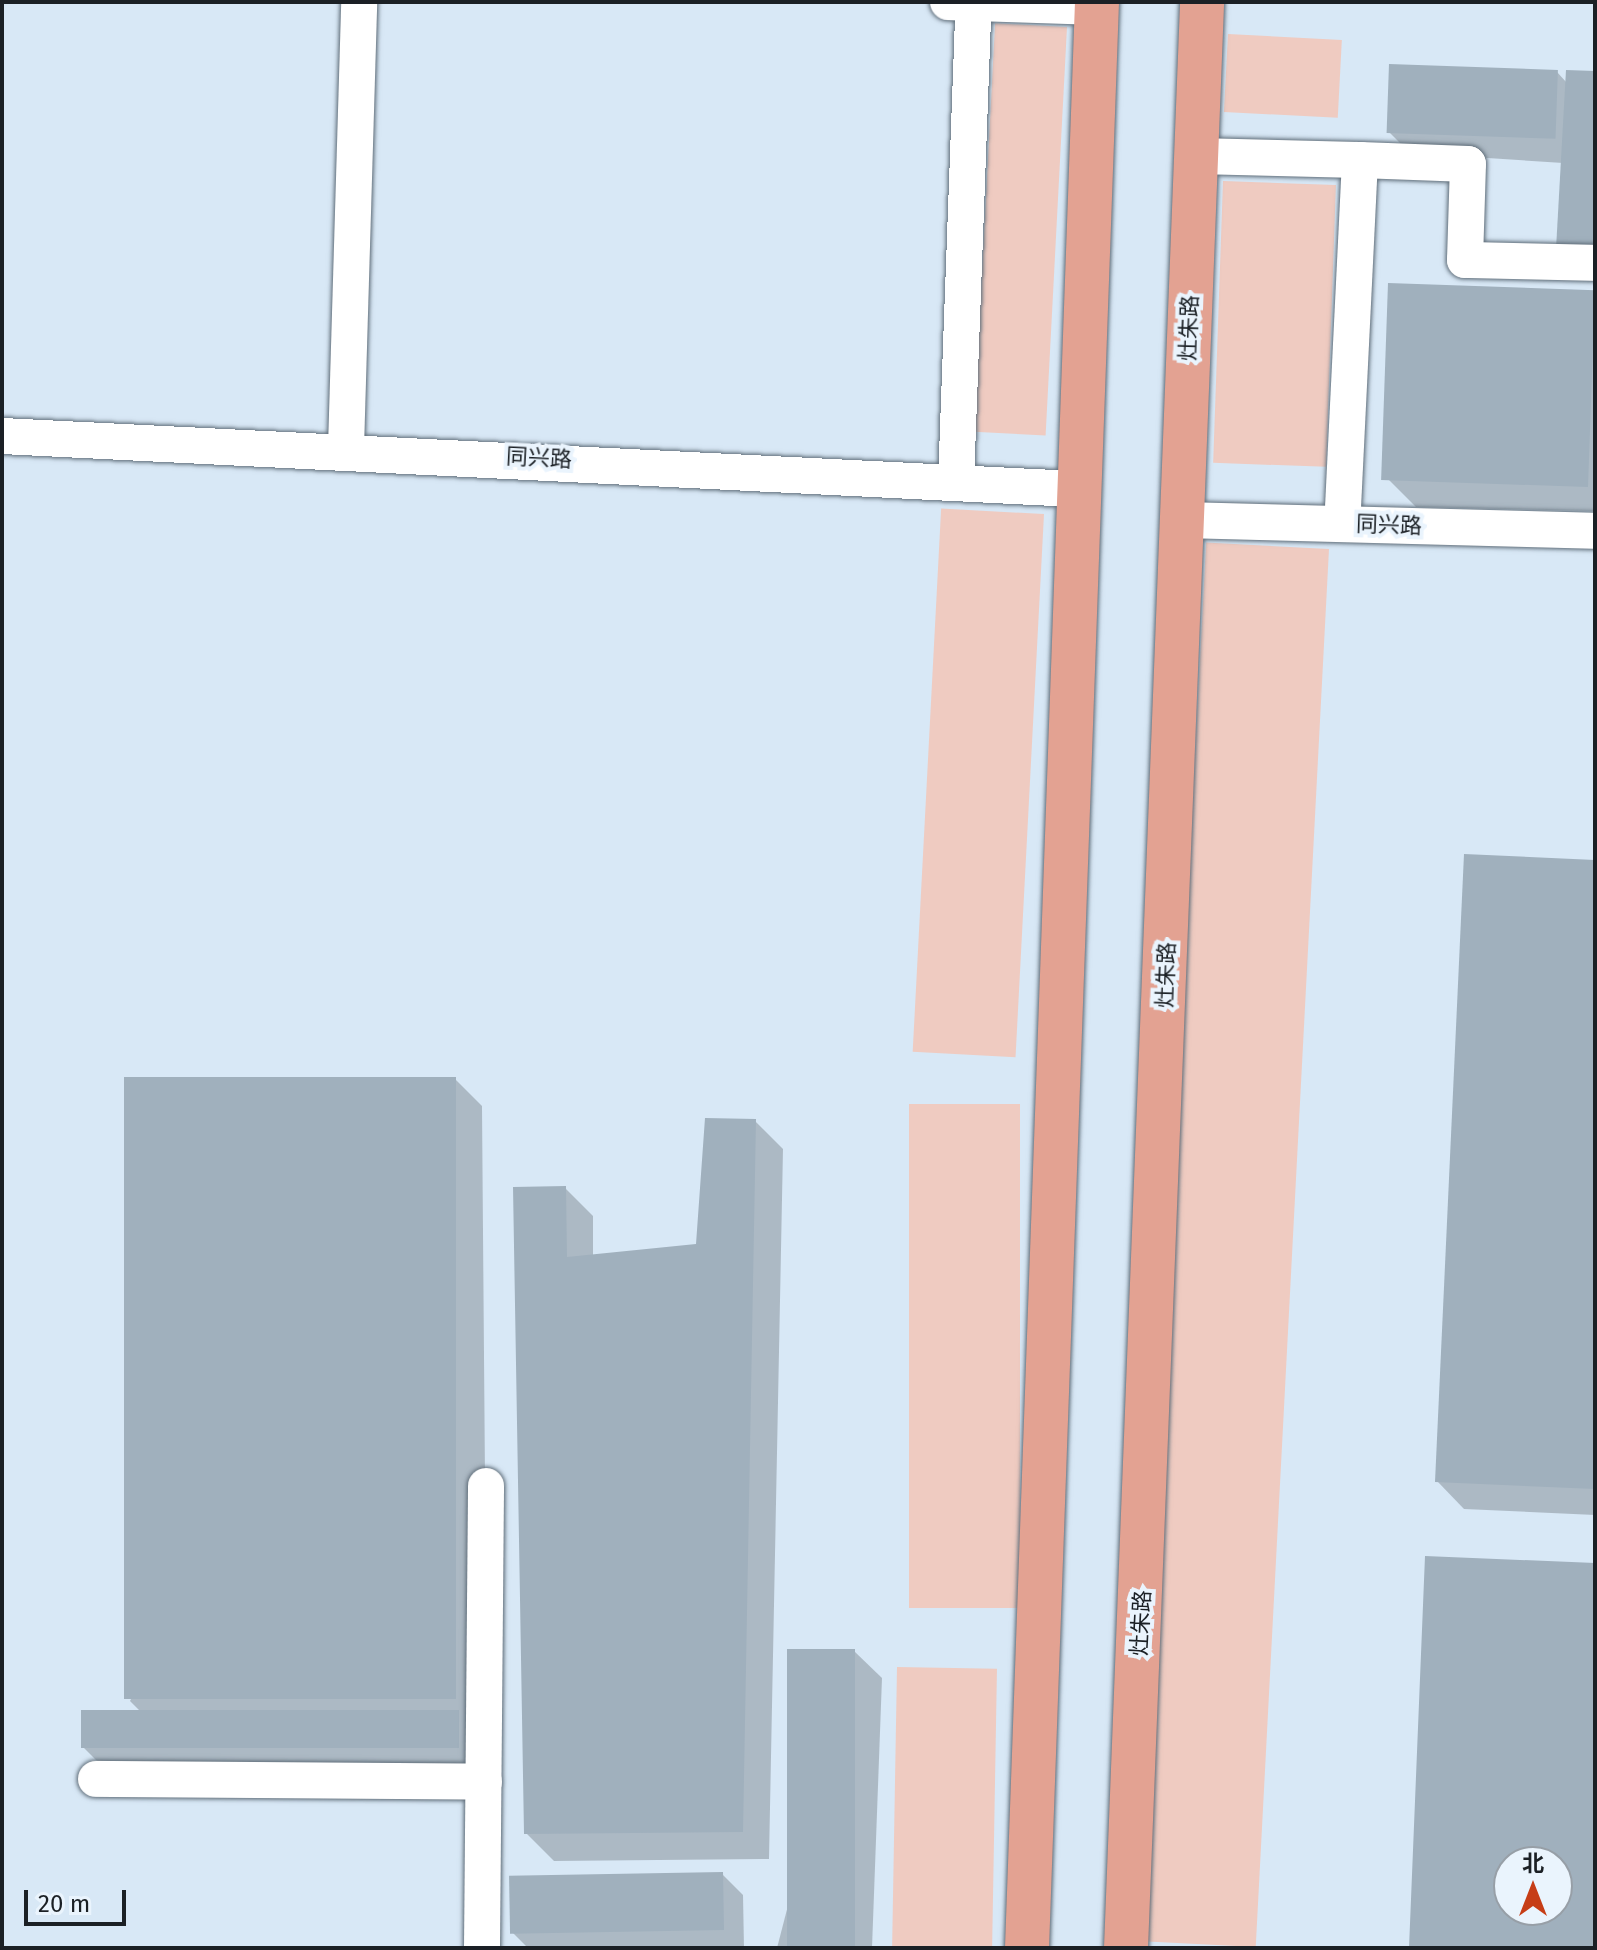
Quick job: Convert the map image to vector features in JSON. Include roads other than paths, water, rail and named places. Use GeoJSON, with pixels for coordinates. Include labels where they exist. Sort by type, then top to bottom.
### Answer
{"type":"FeatureCollection","features":[{"type":"Feature","properties":{"kind":"main road","name":"灶朱路"},"geometry":{"type":"LineString","coordinates":[[1126,1948],[1202,2]]}},
{"type":"Feature","properties":{"kind":"main road"},"geometry":{"type":"LineString","coordinates":[[1027,1948],[1075,489],[1096,4]]}},
{"type":"Feature","properties":{"kind":"street"},"geometry":{"type":"LineString","coordinates":[[346,448],[359,2]]}},
{"type":"Feature","properties":{"kind":"street"},"geometry":{"type":"LineString","coordinates":[[948,2],[1096,4]]}},
{"type":"Feature","properties":{"kind":"street"},"geometry":{"type":"LineString","coordinates":[[956,482],[974,2]]}},
{"type":"Feature","properties":{"kind":"street"},"geometry":{"type":"LineString","coordinates":[[1195,156],[1468,164],[1465,260],[1595,263]]}},
{"type":"Feature","properties":{"kind":"street"},"geometry":{"type":"LineString","coordinates":[[1342,523],[1360,160]]}},
{"type":"Feature","properties":{"kind":"street","name":"同兴路"},"geometry":{"type":"LineString","coordinates":[[2,436],[346,448],[1075,489]]}},
{"type":"Feature","properties":{"kind":"street","name":"同兴路"},"geometry":{"type":"LineString","coordinates":[[1182,520],[1595,531]]}},
{"type":"Feature","properties":{"kind":"street"},"geometry":{"type":"LineString","coordinates":[[482,1948],[486,1486]]}},
{"type":"Feature","properties":{"kind":"street"},"geometry":{"type":"LineString","coordinates":[[96,1779],[484,1782]]}}]}
